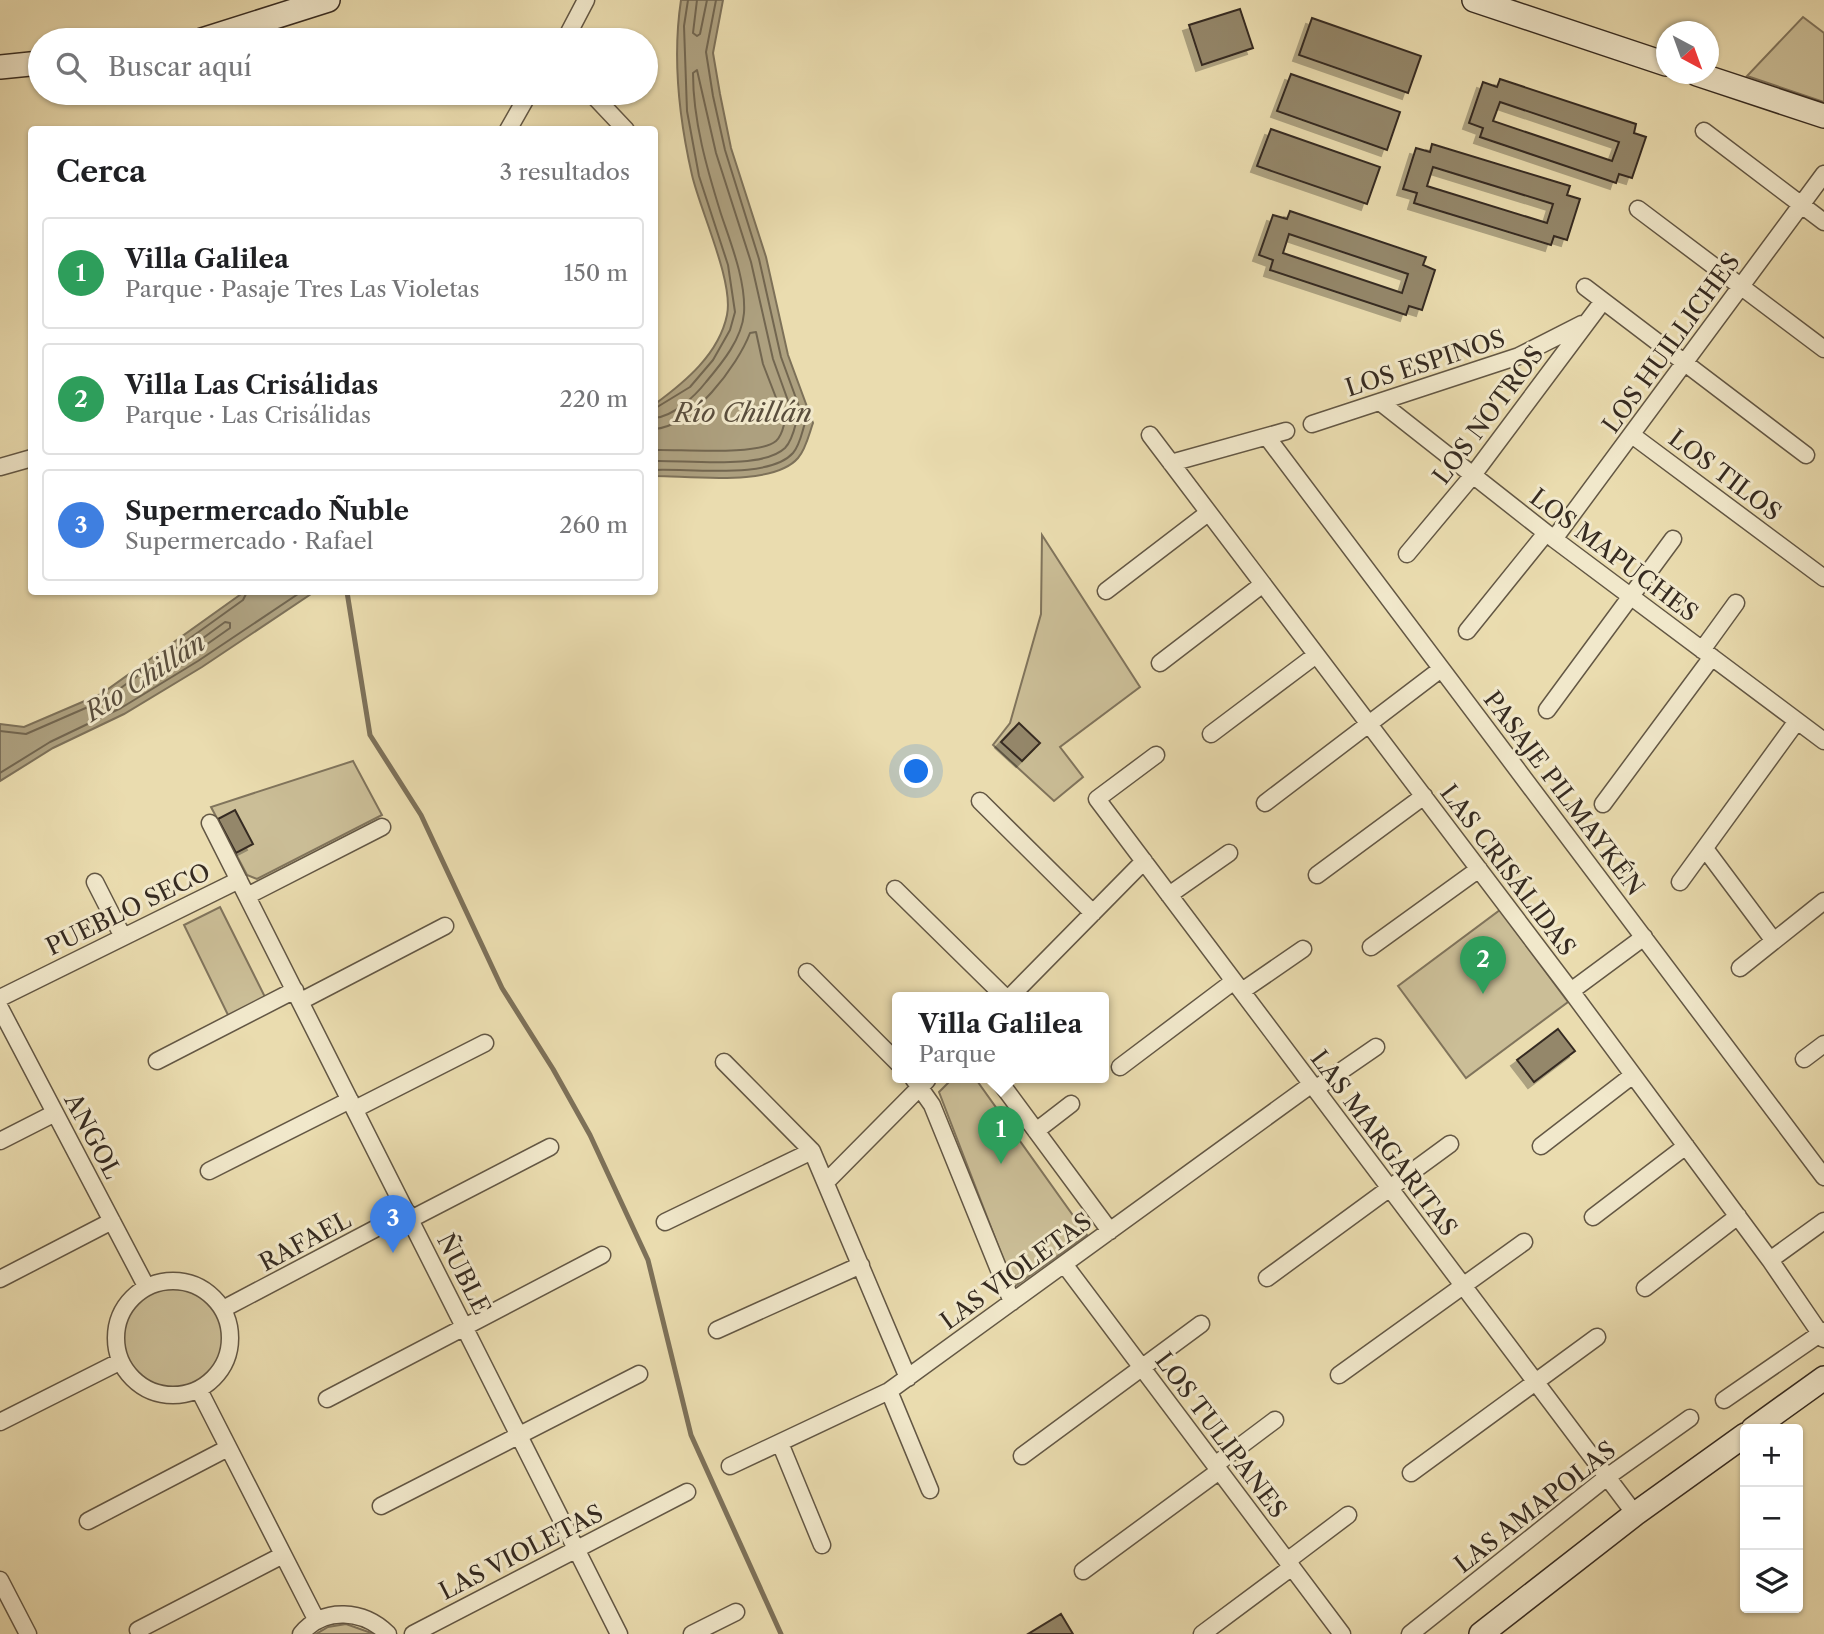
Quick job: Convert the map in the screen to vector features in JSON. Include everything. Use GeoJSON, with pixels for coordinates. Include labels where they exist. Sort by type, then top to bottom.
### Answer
{"type":"FeatureCollection","features":[{"type":"Feature","properties":{"kind":"main road"},"geometry":{"type":"LineString","coordinates":[[240,28],[328,0]]}},
{"type":"Feature","properties":{"kind":"main road"},"geometry":{"type":"LineString","coordinates":[[1474,0],[1656,60]]}},
{"type":"Feature","properties":{"kind":"main road"},"geometry":{"type":"LineString","coordinates":[[0,67],[28,64]]}},
{"type":"Feature","properties":{"kind":"main road"},"geometry":{"type":"LineString","coordinates":[[1719,81],[1824,116]]}},
{"type":"Feature","properties":{"kind":"main road"},"geometry":{"type":"LineString","coordinates":[[1760,1424],[1824,1378]]}},
{"type":"Feature","properties":{"kind":"main road"},"geometry":{"type":"LineString","coordinates":[[1481,1634],[1635,1514],[1740,1439]]}},
{"type":"Feature","properties":{"kind":"street"},"geometry":{"type":"LineString","coordinates":[[571,28],[586,0]]}},
{"type":"Feature","properties":{"kind":"street"},"geometry":{"type":"LineString","coordinates":[[510,126],[522,105]]}},
{"type":"Feature","properties":{"kind":"street"},"geometry":{"type":"LineString","coordinates":[[602,105],[622,126]]}},
{"type":"Feature","properties":{"kind":"street"},"geometry":{"type":"LineString","coordinates":[[1704,131],[1824,222]]}},
{"type":"Feature","properties":{"kind":"street","name":"LOS HUILLICHES"},"geometry":{"type":"LineString","coordinates":[[1467,631],[1550,536],[1632,435],[1824,174]]}},
{"type":"Feature","properties":{"kind":"street"},"geometry":{"type":"LineString","coordinates":[[1639,209],[1824,349]]}},
{"type":"Feature","properties":{"kind":"street"},"geometry":{"type":"LineString","coordinates":[[1584,287],[1806,455]]}},
{"type":"Feature","properties":{"kind":"street","name":"LOS NOTROS"},"geometry":{"type":"LineString","coordinates":[[1406,554],[1473,475],[1603,301]]}},
{"type":"Feature","properties":{"kind":"street","name":"LOS ESPINOS"},"geometry":{"type":"LineString","coordinates":[[1312,424],[1519,356],[1587,321]]}},
{"type":"Feature","properties":{"kind":"street","name":"LOS MAPUCHES"},"geometry":{"type":"LineString","coordinates":[[1380,402],[1550,536],[1824,741]]}},
{"type":"Feature","properties":{"kind":"street"},"geometry":{"type":"LineString","coordinates":[[1171,463],[1286,431]]}},
{"type":"Feature","properties":{"kind":"street","name":"LAS CRISÁLIDAS"},"geometry":{"type":"LineString","coordinates":[[1150,435],[1571,990],[1823,1334]]}},
{"type":"Feature","properties":{"kind":"street","name":"LOS TILOS"},"geometry":{"type":"LineString","coordinates":[[1632,435],[1824,578]]}},
{"type":"Feature","properties":{"kind":"street","name":"PASAJE PILMAYKÉN"},"geometry":{"type":"LineString","coordinates":[[1267,437],[1824,1177]]}},
{"type":"Feature","properties":{"kind":"street"},"geometry":{"type":"LineString","coordinates":[[0,467],[28,459]]}},
{"type":"Feature","properties":{"kind":"street"},"geometry":{"type":"LineString","coordinates":[[1106,592],[1208,513]]}},
{"type":"Feature","properties":{"kind":"street"},"geometry":{"type":"LineString","coordinates":[[1547,710],[1673,539]]}},
{"type":"Feature","properties":{"kind":"street"},"geometry":{"type":"LineString","coordinates":[[1160,663],[1263,584]]}},
{"type":"Feature","properties":{"kind":"street"},"geometry":{"type":"LineString","coordinates":[[1603,804],[1707,653],[1736,603]]}},
{"type":"Feature","properties":{"kind":"street"},"geometry":{"type":"LineString","coordinates":[[1211,734],[1316,655]]}},
{"type":"Feature","properties":{"kind":"street"},"geometry":{"type":"LineString","coordinates":[[1265,803],[1441,669]]}},
{"type":"Feature","properties":{"kind":"street"},"geometry":{"type":"LineString","coordinates":[[1681,881],[1706,850],[1797,720]]}},
{"type":"Feature","properties":{"kind":"street","name":"LAS MARGARITAS"},"geometry":{"type":"LineString","coordinates":[[1156,755],[1097,799],[1635,1514]]}},
{"type":"Feature","properties":{"kind":"street"},"geometry":{"type":"LineString","coordinates":[[1317,876],[1424,796]]}},
{"type":"Feature","properties":{"kind":"street"},"geometry":{"type":"LineString","coordinates":[[980,801],[1093,913]]}},
{"type":"Feature","properties":{"kind":"street","name":"ÑUBLE"},"geometry":{"type":"LineString","coordinates":[[211,823],[619,1634]]}},
{"type":"Feature","properties":{"kind":"street","name":"PUEBLO SECO"},"geometry":{"type":"LineString","coordinates":[[247,896],[382,827]]}},
{"type":"Feature","properties":{"kind":"street"},"geometry":{"type":"LineString","coordinates":[[1706,850],[1774,941]]}},
{"type":"Feature","properties":{"kind":"street"},"geometry":{"type":"LineString","coordinates":[[1169,895],[1229,853]]}},
{"type":"Feature","properties":{"kind":"street"},"geometry":{"type":"LineString","coordinates":[[1013,992],[1144,861]]}},
{"type":"Feature","properties":{"kind":"street"},"geometry":{"type":"LineString","coordinates":[[1371,947],[1479,869]]}},
{"type":"Feature","properties":{"kind":"street","name":"PUEBLO SECO"},"geometry":{"type":"LineString","coordinates":[[0,998],[239,880]]}},
{"type":"Feature","properties":{"kind":"street"},"geometry":{"type":"LineString","coordinates":[[95,882],[122,937]]}},
{"type":"Feature","properties":{"kind":"street"},"geometry":{"type":"LineString","coordinates":[[895,889],[1001,992]]}},
{"type":"Feature","properties":{"kind":"street"},"geometry":{"type":"LineString","coordinates":[[1740,968],[1824,901]]}},
{"type":"Feature","properties":{"kind":"street"},"geometry":{"type":"LineString","coordinates":[[157,1061],[445,926]]}},
{"type":"Feature","properties":{"kind":"street"},"geometry":{"type":"LineString","coordinates":[[1571,990],[1644,937]]}},
{"type":"Feature","properties":{"kind":"street"},"geometry":{"type":"LineString","coordinates":[[1120,1067],[1238,986],[1303,949]]}},
{"type":"Feature","properties":{"kind":"street"},"geometry":{"type":"LineString","coordinates":[[807,972],[892,1057]]}},
{"type":"Feature","properties":{"kind":"street","name":"ANGOL"},"geometry":{"type":"LineString","coordinates":[[0,1008],[146,1286]]}},
{"type":"Feature","properties":{"kind":"street"},"geometry":{"type":"LineString","coordinates":[[209,1171],[485,1043]]}},
{"type":"Feature","properties":{"kind":"street"},"geometry":{"type":"LineString","coordinates":[[1804,1059],[1824,1044]]}},
{"type":"Feature","properties":{"kind":"street","name":"LAS VIOLETAS"},"geometry":{"type":"LineString","coordinates":[[730,1466],[890,1391],[1110,1231],[1314,1087],[1376,1047]]}},
{"type":"Feature","properties":{"kind":"street"},"geometry":{"type":"LineString","coordinates":[[724,1062],[812,1151],[827,1181],[908,1378]]}},
{"type":"Feature","properties":{"kind":"street"},"geometry":{"type":"LineString","coordinates":[[1541,1146],[1633,1075]]}},
{"type":"Feature","properties":{"kind":"street"},"geometry":{"type":"LineString","coordinates":[[827,1181],[919,1083]]}},
{"type":"Feature","properties":{"kind":"street"},"geometry":{"type":"LineString","coordinates":[[922,1083],[1012,1302]]}},
{"type":"Feature","properties":{"kind":"street"},"geometry":{"type":"LineString","coordinates":[[1001,1083],[1110,1231]]}},
{"type":"Feature","properties":{"kind":"street"},"geometry":{"type":"LineString","coordinates":[[1035,1131],[1071,1104]]}},
{"type":"Feature","properties":{"kind":"street"},"geometry":{"type":"LineString","coordinates":[[0,1141],[55,1113]]}},
{"type":"Feature","properties":{"kind":"street"},"geometry":{"type":"LineString","coordinates":[[1266,1278],[1450,1144]]}},
{"type":"Feature","properties":{"kind":"street"},"geometry":{"type":"LineString","coordinates":[[1593,1217],[1686,1146]]}},
{"type":"Feature","properties":{"kind":"street","name":"RAFAEL"},"geometry":{"type":"LineString","coordinates":[[223,1309],[550,1147]]}},
{"type":"Feature","properties":{"kind":"street"},"geometry":{"type":"LineString","coordinates":[[665,1223],[812,1151]]}},
{"type":"Feature","properties":{"kind":"street"},"geometry":{"type":"LineString","coordinates":[[1645,1288],[1738,1216]]}},
{"type":"Feature","properties":{"kind":"street"},"geometry":{"type":"LineString","coordinates":[[0,1279],[112,1221]]}},
{"type":"Feature","properties":{"kind":"street"},"geometry":{"type":"LineString","coordinates":[[1770,1260],[1824,1221]]}},
{"type":"Feature","properties":{"kind":"street"},"geometry":{"type":"LineString","coordinates":[[1339,1375],[1524,1242]]}},
{"type":"Feature","properties":{"kind":"street"},"geometry":{"type":"LineString","coordinates":[[327,1399],[602,1255]]}},
{"type":"Feature","properties":{"kind":"street","name":"LOS TULIPANES"},"geometry":{"type":"LineString","coordinates":[[1064,1264],[1342,1634]]}},
{"type":"Feature","properties":{"kind":"street"},"geometry":{"type":"LineString","coordinates":[[717,1330],[862,1265]]}},
{"type":"Feature","properties":{"kind":"street"},"geometry":{"type":"LineString","coordinates":[[165,1281],[188,1282],[209,1293],[223,1309],[230,1333],[228,1355],[217,1375],[199,1390],[178,1396],[156,1394],[136,1383],[119,1362],[115,1345],[117,1323],[127,1303],[146,1286],[165,1281]]}},
{"type":"Feature","properties":{"kind":"street"},"geometry":{"type":"LineString","coordinates":[[1022,1456],[1201,1324]]}},
{"type":"Feature","properties":{"kind":"street"},"geometry":{"type":"LineString","coordinates":[[1724,1400],[1823,1334]]}},
{"type":"Feature","properties":{"kind":"street"},"geometry":{"type":"LineString","coordinates":[[1411,1473],[1597,1337]]}},
{"type":"Feature","properties":{"kind":"street"},"geometry":{"type":"LineString","coordinates":[[0,1422],[119,1362]]}},
{"type":"Feature","properties":{"kind":"street"},"geometry":{"type":"LineString","coordinates":[[381,1506],[639,1374]]}},
{"type":"Feature","properties":{"kind":"street"},"geometry":{"type":"LineString","coordinates":[[199,1390],[317,1621]]}},
{"type":"Feature","properties":{"kind":"street"},"geometry":{"type":"LineString","coordinates":[[890,1391],[930,1490]]}},
{"type":"Feature","properties":{"kind":"street","name":"LAS AMAPOLAS"},"geometry":{"type":"LineString","coordinates":[[1410,1634],[1607,1477],[1690,1418]]}},
{"type":"Feature","properties":{"kind":"street"},"geometry":{"type":"LineString","coordinates":[[1083,1571],[1275,1420]]}},
{"type":"Feature","properties":{"kind":"street"},"geometry":{"type":"LineString","coordinates":[[780,1443],[822,1545]]}},
{"type":"Feature","properties":{"kind":"street"},"geometry":{"type":"LineString","coordinates":[[88,1521],[228,1448]]}},
{"type":"Feature","properties":{"kind":"street","name":"LAS VIOLETAS"},"geometry":{"type":"LineString","coordinates":[[413,1634],[687,1492]]}},
{"type":"Feature","properties":{"kind":"street"},"geometry":{"type":"LineString","coordinates":[[1202,1634],[1348,1516]]}},
{"type":"Feature","properties":{"kind":"street"},"geometry":{"type":"LineString","coordinates":[[138,1630],[283,1555]]}},
{"type":"Feature","properties":{"kind":"street"},"geometry":{"type":"LineString","coordinates":[[0,1580],[28,1634]]}},
{"type":"Feature","properties":{"kind":"street"},"geometry":{"type":"LineString","coordinates":[[692,1634],[736,1612]]}},
{"type":"Feature","properties":{"kind":"street"},"geometry":{"type":"LineString","coordinates":[[301,1634],[317,1621],[341,1614],[354,1615],[377,1625],[388,1634]]}},
{"type":"Feature","properties":{"kind":"shaded area"},"geometry":{"type":"Polygon","coordinates":[[[1803,17],[1824,33],[1824,102],[1747,76],[1803,17]]]}},
{"type":"Feature","properties":{"kind":"shaded area"},"geometry":{"type":"Polygon","coordinates":[[[1042,535],[1140,687],[1060,747],[1083,777],[1054,801],[993,745],[1010,723],[1041,614],[1042,535]]]}},
{"type":"Feature","properties":{"kind":"shaded area"},"geometry":{"type":"Polygon","coordinates":[[[353,761],[382,815],[257,879],[247,875],[211,807],[353,761]]]}},
{"type":"Feature","properties":{"kind":"shaded area"},"geometry":{"type":"Polygon","coordinates":[[[220,907],[266,999],[229,1017],[184,925],[220,907]]]}},
{"type":"Feature","properties":{"kind":"shaded area"},"geometry":{"type":"Polygon","coordinates":[[[1500,910],[1568,1002],[1466,1078],[1398,986],[1500,910]]]}},
{"type":"Feature","properties":{"kind":"shaded area"},"geometry":{"type":"Polygon","coordinates":[[[948,1083],[979,1083],[1087,1235],[1014,1287],[939,1092],[948,1083]]]}},
{"type":"Feature","properties":{"kind":"shaded area"},"geometry":{"type":"Polygon","coordinates":[[[171,1285],[191,1289],[208,1301],[220,1318],[224,1338],[220,1358],[208,1375],[191,1387],[171,1391],[151,1387],[134,1375],[122,1358],[118,1338],[122,1318],[134,1301],[151,1289],[171,1285]]]}},
{"type":"Feature","properties":{"kind":"shaded area"},"geometry":{"type":"Polygon","coordinates":[[[346,1624],[374,1634],[316,1634],[328,1627],[346,1624]]]}},
{"type":"Feature","properties":{"kind":"water","name":"Río Chillán"},"geometry":{"type":"Polygon","coordinates":[[[681,0],[723,0],[713,53],[731,148],[766,257],[788,355],[813,423],[798,458],[786,467],[770,473],[730,478],[658,476],[658,402],[689,376],[709,354],[723,329],[728,301],[721,265],[692,175],[684,132],[678,88],[678,22],[681,0]]]}},
{"type":"Feature","properties":{"kind":"water","name":"Río Chillán"},"geometry":{"type":"Polygon","coordinates":[[[240,595],[310,595],[202,667],[124,714],[53,748],[0,781],[0,724],[24,727],[101,694],[240,595]]]}},
{"type":"Feature","properties":{"kind":"building"},"geometry":{"type":"Polygon","coordinates":[[[1240,9],[1253,48],[1202,65],[1189,25],[1240,9]]]}},
{"type":"Feature","properties":{"kind":"building"},"geometry":{"type":"Polygon","coordinates":[[[1312,18],[1421,56],[1408,93],[1299,55],[1312,18]]]}},
{"type":"Feature","properties":{"kind":"building"},"geometry":{"type":"Polygon","coordinates":[[[1291,74],[1400,112],[1387,150],[1277,111],[1291,74]]]}},
{"type":"Feature","properties":{"kind":"building"},"geometry":{"type":"Polygon","coordinates":[[[1500,79],[1636,124],[1634,133],[1646,137],[1632,178],[1619,174],[1616,183],[1480,137],[1483,128],[1469,123],[1483,82],[1497,87],[1500,79]],[[1500,102],[1493,121],[1612,161],[1619,142],[1500,102]]]}},
{"type":"Feature","properties":{"kind":"building"},"geometry":{"type":"Polygon","coordinates":[[[1271,129],[1380,167],[1367,204],[1257,166],[1271,129]]]}},
{"type":"Feature","properties":{"kind":"building"},"geometry":{"type":"Polygon","coordinates":[[[1432,144],[1570,186],[1567,195],[1580,199],[1567,240],[1554,236],[1551,245],[1414,203],[1417,193],[1403,189],[1416,148],[1430,152],[1432,144]],[[1433,167],[1427,186],[1547,223],[1553,204],[1433,167]]]}},
{"type":"Feature","properties":{"kind":"building"},"geometry":{"type":"Polygon","coordinates":[[[1290,211],[1426,257],[1423,265],[1435,270],[1422,310],[1409,306],[1406,315],[1270,270],[1273,260],[1259,255],[1273,215],[1287,219],[1290,211]],[[1289,234],[1283,253],[1402,293],[1408,274],[1289,234]]]}},
{"type":"Feature","properties":{"kind":"building"},"geometry":{"type":"Polygon","coordinates":[[[1019,723],[1040,743],[1022,761],[1001,742],[1019,723]]]}},
{"type":"Feature","properties":{"kind":"building"},"geometry":{"type":"Polygon","coordinates":[[[235,810],[253,844],[236,853],[218,819],[235,810]]]}},
{"type":"Feature","properties":{"kind":"building"},"geometry":{"type":"Polygon","coordinates":[[[1558,1029],[1575,1051],[1534,1082],[1517,1060],[1558,1029]]]}},
{"type":"Feature","properties":{"kind":"building"},"geometry":{"type":"Polygon","coordinates":[[[1061,1614],[1073,1634],[1028,1634],[1061,1614]]]}},
{"type":"Feature","properties":{"kind":"waterway"},"geometry":{"type":"LineString","coordinates":[[347,595],[370,735],[421,815],[502,988],[553,1069],[590,1135],[648,1260],[691,1435],[781,1634]]}},
{"type":"Feature","properties":{"kind":"place","name":"Villa Las Crisálidas"},"geometry":{"type":"Point","coordinates":[1483,994]}},
{"type":"Feature","properties":{"kind":"place","name":"Villa Galilea"},"geometry":{"type":"Point","coordinates":[1001,1164]}},
{"type":"Feature","properties":{"kind":"place","name":"Supermercado Ñuble"},"geometry":{"type":"Point","coordinates":[393,1253]}}]}
